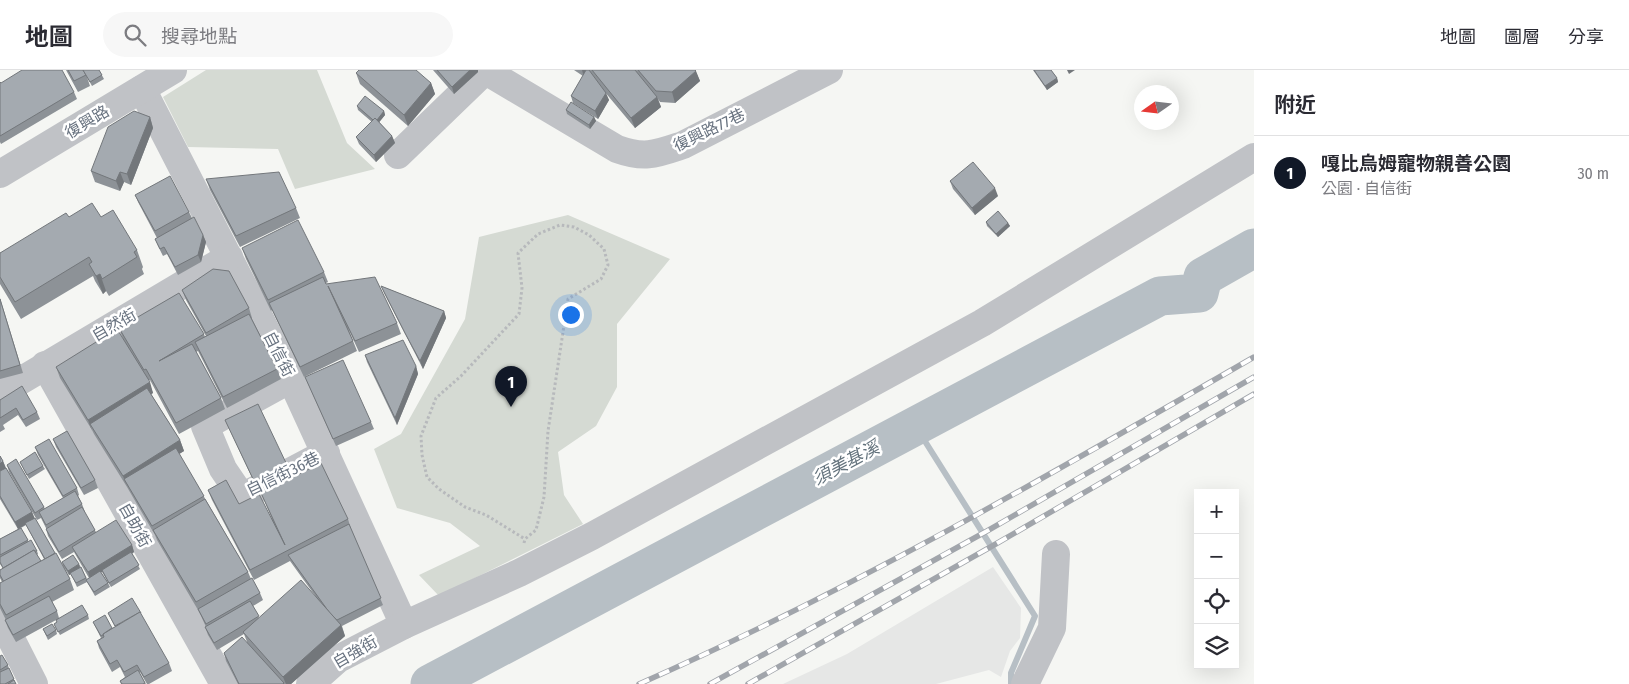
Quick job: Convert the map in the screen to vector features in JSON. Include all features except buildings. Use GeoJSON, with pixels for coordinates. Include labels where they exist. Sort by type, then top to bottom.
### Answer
{"type":"FeatureCollection","features":[{"type":"Feature","properties":{"kind":"street","name":"復興路"},"geometry":{"type":"LineString","coordinates":[[0,174],[174,70]]}},
{"type":"Feature","properties":{"kind":"street","name":"復興路77巷"},"geometry":{"type":"LineString","coordinates":[[485,71],[617,149],[637,156],[659,153],[683,145],[829,70]]}},
{"type":"Feature","properties":{"kind":"street"},"geometry":{"type":"LineString","coordinates":[[398,154],[485,71]]}},
{"type":"Feature","properties":{"kind":"street","name":"自信街"},"geometry":{"type":"LineString","coordinates":[[142,89],[292,379],[404,625]]}},
{"type":"Feature","properties":{"kind":"street","name":"自強街"},"geometry":{"type":"LineString","coordinates":[[310,684],[338,659],[404,625],[519,573],[592,536],[723,462],[982,323],[1254,157]]}},
{"type":"Feature","properties":{"kind":"street","name":"自然街"},"geometry":{"type":"LineString","coordinates":[[0,393],[229,257]]}},
{"type":"Feature","properties":{"kind":"street","name":"自助街"},"geometry":{"type":"LineString","coordinates":[[45,365],[224,684]]}},
{"type":"Feature","properties":{"kind":"street","name":"自信街36巷"},"geometry":{"type":"LineString","coordinates":[[292,379],[205,426],[223,469],[242,497],[326,453]]}},
{"type":"Feature","properties":{"kind":"street"},"geometry":{"type":"LineString","coordinates":[[1025,684],[1052,628],[1056,554]]}},
{"type":"Feature","properties":{"kind":"street"},"geometry":{"type":"LineString","coordinates":[[0,617],[34,684]]}},
{"type":"Feature","properties":{"kind":"path"},"geometry":{"type":"LineString","coordinates":[[519,573],[525,539],[536,530],[544,497],[548,431],[568,299],[601,279],[608,265],[604,250],[589,235],[574,227],[560,225],[538,234],[518,252],[522,288],[520,314],[461,376],[436,398],[421,436],[422,455],[427,477],[465,507],[486,515],[525,539]]}},
{"type":"Feature","properties":{"kind":"shaded area"},"geometry":{"type":"Polygon","coordinates":[[[206,70],[317,70],[347,143],[375,169],[295,189],[278,149],[188,147],[163,97],[206,70]]]}},
{"type":"Feature","properties":{"kind":"shaded area"},"geometry":{"type":"Polygon","coordinates":[[[568,215],[670,259],[617,324],[617,387],[596,426],[558,452],[564,495],[583,524],[439,596],[419,575],[480,546],[450,523],[397,508],[374,449],[401,434],[465,319],[479,237],[568,215]]]}},
{"type":"Feature","properties":{"kind":"shaded area"},"geometry":{"type":"Polygon","coordinates":[[[993,567],[1021,608],[1020,638],[1010,651],[1001,677],[989,670],[936,684],[783,684],[847,654],[993,567]]]}},
{"type":"Feature","properties":{"kind":"waterway","name":"須美基溪"},"geometry":{"type":"LineString","coordinates":[[430,684],[1160,296],[1199,293],[1203,277],[1254,248]]}},
{"type":"Feature","properties":{"kind":"waterway"},"geometry":{"type":"LineString","coordinates":[[916,427],[1035,616],[1011,673],[1011,684]]}},
{"type":"Feature","properties":{"kind":"railway"},"geometry":{"type":"LineString","coordinates":[[639,684],[797,610],[874,570],[1027,487],[1254,357]]}},
{"type":"Feature","properties":{"kind":"railway"},"geometry":{"type":"LineString","coordinates":[[710,684],[987,531],[1254,377]]}},
{"type":"Feature","properties":{"kind":"railway"},"geometry":{"type":"LineString","coordinates":[[748,684],[994,545],[1254,394]]}},
{"type":"Feature","properties":{"kind":"place","name":"嘎比烏姆寵物親善公園"},"geometry":{"type":"Point","coordinates":[511,407]}}]}
